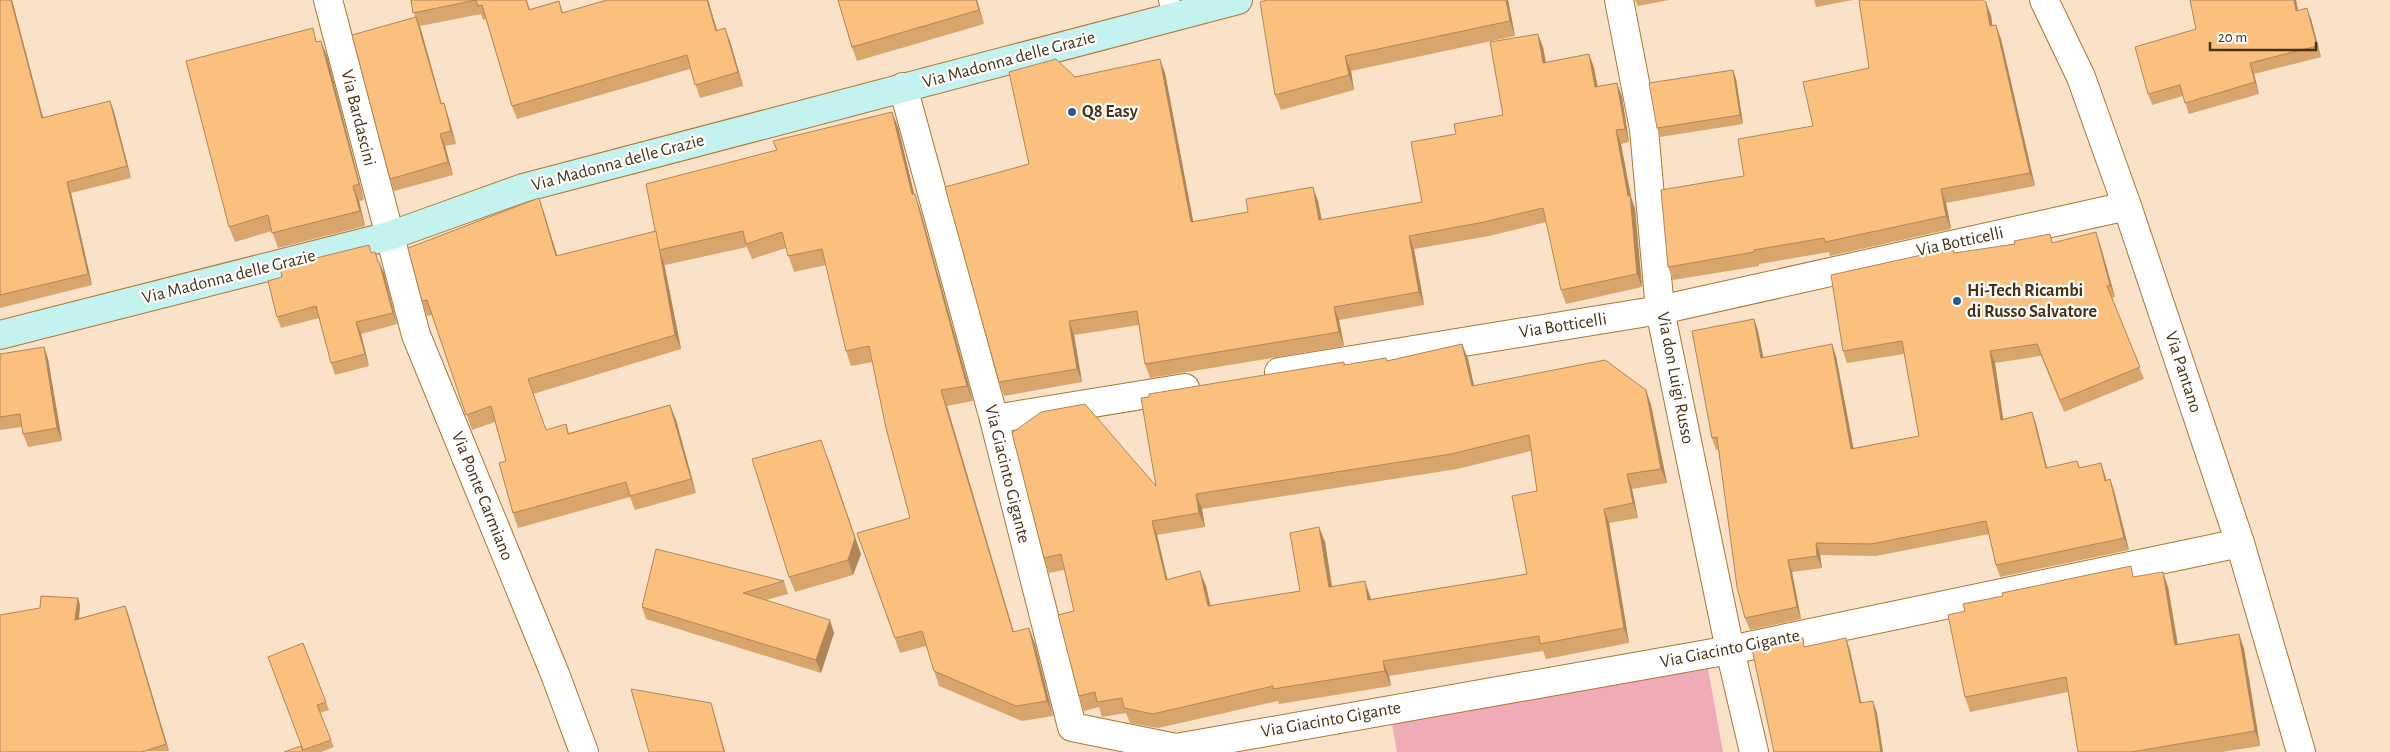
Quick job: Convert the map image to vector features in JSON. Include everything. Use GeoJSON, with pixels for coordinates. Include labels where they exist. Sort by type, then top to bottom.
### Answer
{"type":"FeatureCollection","features":[{"type":"Feature","properties":{"kind":"main road","name":"Via Madonna delle Grazie"},"geometry":{"type":"LineString","coordinates":[[0,335],[389,236],[523,188],[903,87],[1171,9],[1238,0]]}},
{"type":"Feature","properties":{"kind":"street","name":"Via Bardascini"},"geometry":{"type":"LineString","coordinates":[[328,0],[389,236]]}},
{"type":"Feature","properties":{"kind":"street","name":"Via don Luigi Russo"},"geometry":{"type":"LineString","coordinates":[[1619,0],[1644,130],[1660,310],[1730,650],[1754,752]]}},
{"type":"Feature","properties":{"kind":"street","name":"Via Pantano"},"geometry":{"type":"LineString","coordinates":[[2044,0],[2081,77],[2127,206],[2240,543],[2301,752]]}},
{"type":"Feature","properties":{"kind":"street","name":"Via Giacinto Gigante"},"geometry":{"type":"LineString","coordinates":[[903,87],[994,419],[1072,727],[1176,748],[1730,650],[2240,543]]}},
{"type":"Feature","properties":{"kind":"street","name":"Via Botticelli"},"geometry":{"type":"LineString","coordinates":[[1259,376],[1660,310],[2127,206]]}},
{"type":"Feature","properties":{"kind":"street","name":"Via Ponte Carmiano"},"geometry":{"type":"LineString","coordinates":[[389,236],[416,335],[555,674],[584,752]]}},
{"type":"Feature","properties":{"kind":"street"},"geometry":{"type":"LineString","coordinates":[[994,419],[1210,384]]}},
{"type":"Feature","properties":{"kind":"shaded area"},"geometry":{"type":"Polygon","coordinates":[[[1708,669],[1723,752],[1397,752],[1392,724],[1708,669]]]}},
{"type":"Feature","properties":{"kind":"building"},"geometry":{"type":"Polygon","coordinates":[[[0,0],[11,0],[42,118],[110,101],[127,166],[67,182],[88,274],[0,295],[0,0]]]}},
{"type":"Feature","properties":{"kind":"building"},"geometry":{"type":"Polygon","coordinates":[[[411,0],[476,0],[413,13],[411,0]]]}},
{"type":"Feature","properties":{"kind":"building"},"geometry":{"type":"Polygon","coordinates":[[[476,0],[526,0],[529,10],[559,1],[562,13],[607,0],[707,0],[716,31],[725,28],[738,72],[695,85],[687,55],[512,106],[482,5],[478,6],[476,0]]]}},
{"type":"Feature","properties":{"kind":"building"},"geometry":{"type":"Polygon","coordinates":[[[838,0],[976,0],[979,10],[852,47],[838,0]]]}},
{"type":"Feature","properties":{"kind":"building"},"geometry":{"type":"Polygon","coordinates":[[[1266,0],[1506,0],[1510,21],[1345,56],[1349,75],[1275,95],[1260,2],[1266,0]]]}},
{"type":"Feature","properties":{"kind":"building"},"geometry":{"type":"Polygon","coordinates":[[[1859,0],[1983,0],[1986,2],[1990,26],[1996,25],[2030,173],[1941,189],[1946,216],[1825,242],[1824,238],[1668,267],[1661,190],[1744,176],[1738,139],[1813,126],[1803,82],[1869,68],[1859,0]]]}},
{"type":"Feature","properties":{"kind":"building"},"geometry":{"type":"Polygon","coordinates":[[[2190,0],[2294,0],[2296,11],[2307,8],[2317,46],[2250,63],[2255,82],[2185,103],[2180,85],[2148,94],[2135,47],[2196,29],[2190,0]]]}},
{"type":"Feature","properties":{"kind":"building"},"geometry":{"type":"Polygon","coordinates":[[[416,17],[441,104],[444,103],[451,131],[440,134],[448,162],[390,179],[352,35],[416,17]]]}},
{"type":"Feature","properties":{"kind":"building"},"geometry":{"type":"Polygon","coordinates":[[[313,28],[316,42],[321,41],[359,184],[353,186],[360,211],[272,233],[268,215],[229,227],[186,61],[313,28]]]}},
{"type":"Feature","properties":{"kind":"building"},"geometry":{"type":"Polygon","coordinates":[[[1538,34],[1543,63],[1589,54],[1595,87],[1617,83],[1625,129],[1616,130],[1628,196],[1630,195],[1637,274],[1561,290],[1543,208],[1484,222],[1409,236],[1419,292],[1334,307],[1339,332],[1145,364],[1137,311],[1069,321],[1077,369],[999,382],[945,187],[1029,164],[1009,72],[1056,59],[1075,77],[1160,59],[1191,222],[1248,212],[1246,199],[1313,187],[1319,220],[1422,202],[1411,142],[1456,134],[1454,124],[1503,115],[1490,42],[1538,34]]]}},
{"type":"Feature","properties":{"kind":"building"},"geometry":{"type":"Polygon","coordinates":[[[1733,70],[1740,115],[1657,128],[1649,83],[1733,70]]]}},
{"type":"Feature","properties":{"kind":"building"},"geometry":{"type":"Polygon","coordinates":[[[892,112],[912,194],[915,194],[967,386],[941,390],[1013,632],[1029,628],[1047,701],[1016,706],[934,671],[922,631],[895,638],[857,533],[910,518],[886,428],[869,346],[846,351],[822,249],[788,256],[782,232],[746,244],[743,231],[659,250],[646,184],[777,150],[773,141],[892,112]]]}},
{"type":"Feature","properties":{"kind":"building"},"geometry":{"type":"Polygon","coordinates":[[[539,198],[556,256],[656,231],[675,335],[528,379],[546,430],[566,424],[568,434],[670,405],[691,479],[630,496],[626,482],[513,513],[499,463],[506,461],[491,406],[466,415],[427,300],[422,301],[408,248],[539,198]]]}},
{"type":"Feature","properties":{"kind":"building"},"geometry":{"type":"Polygon","coordinates":[[[2096,232],[2110,285],[2107,286],[2140,367],[2060,400],[2037,344],[1990,351],[2001,420],[2032,412],[2046,468],[2077,461],[2079,468],[2101,463],[2105,481],[2110,479],[2124,538],[1996,565],[1986,521],[1871,544],[1816,543],[1817,556],[1788,560],[1797,607],[1745,618],[1737,587],[1717,437],[1712,438],[1692,331],[1754,319],[1761,358],[1832,344],[1851,449],[1919,436],[1902,341],[1843,351],[1831,275],[1953,248],[1954,253],[2015,244],[2014,241],[2050,234],[2052,243],[2096,232]]]}},
{"type":"Feature","properties":{"kind":"building"},"geometry":{"type":"Polygon","coordinates":[[[369,245],[371,253],[375,252],[379,262],[393,313],[356,322],[365,354],[331,363],[316,306],[277,317],[268,281],[282,277],[280,267],[369,245]]]}},
{"type":"Feature","properties":{"kind":"building"},"geometry":{"type":"Polygon","coordinates":[[[1462,344],[1472,386],[1605,360],[1646,390],[1661,469],[1627,474],[1633,503],[1604,509],[1624,628],[1540,644],[1539,636],[1383,661],[1385,671],[1273,689],[1273,686],[1153,714],[1124,708],[1122,698],[1097,702],[1095,692],[1079,696],[1058,615],[1074,611],[1061,554],[1044,558],[1012,433],[1041,412],[1085,404],[1156,486],[1141,398],[1149,397],[1149,394],[1344,362],[1344,365],[1386,358],[1387,361],[1462,344]],[[1529,435],[1451,454],[1196,494],[1199,513],[1152,521],[1166,580],[1200,571],[1208,606],[1300,591],[1290,533],[1319,527],[1329,587],[1365,581],[1368,600],[1527,574],[1512,496],[1537,491],[1529,435]]]}},
{"type":"Feature","properties":{"kind":"building"},"geometry":{"type":"Polygon","coordinates":[[[44,347],[57,428],[23,434],[20,414],[0,417],[0,354],[44,347]]]}},
{"type":"Feature","properties":{"kind":"building"},"geometry":{"type":"Polygon","coordinates":[[[821,440],[855,538],[848,560],[789,577],[752,459],[821,440]]]}},
{"type":"Feature","properties":{"kind":"building"},"geometry":{"type":"Polygon","coordinates":[[[656,549],[784,581],[743,593],[830,620],[816,660],[642,607],[656,549]]]}},
{"type":"Feature","properties":{"kind":"building"},"geometry":{"type":"Polygon","coordinates":[[[2131,566],[2133,577],[2163,572],[2175,645],[2239,634],[2255,731],[2131,752],[2078,752],[2066,677],[1965,697],[1948,615],[1965,611],[1963,604],[2003,596],[2002,593],[2131,566]]]}},
{"type":"Feature","properties":{"kind":"building"},"geometry":{"type":"Polygon","coordinates":[[[41,596],[78,598],[75,620],[125,606],[166,744],[142,752],[0,752],[0,615],[40,608],[41,596]]]}},
{"type":"Feature","properties":{"kind":"building"},"geometry":{"type":"Polygon","coordinates":[[[1803,638],[1804,647],[1846,638],[1860,703],[1873,701],[1881,752],[1774,752],[1752,649],[1803,638]]]}},
{"type":"Feature","properties":{"kind":"building"},"geometry":{"type":"Polygon","coordinates":[[[303,643],[326,702],[317,705],[331,740],[303,750],[268,657],[303,643]]]}},
{"type":"Feature","properties":{"kind":"building"},"geometry":{"type":"Polygon","coordinates":[[[631,689],[711,703],[724,752],[649,752],[631,689]]]}},
{"type":"Feature","properties":{"kind":"building"},"geometry":{"type":"Polygon","coordinates":[[[301,746],[303,752],[284,752],[301,746]]]}},
{"type":"Feature","properties":{"kind":"place","name":"Q8 Easy"},"geometry":{"type":"Point","coordinates":[1072,112]}},
{"type":"Feature","properties":{"kind":"place","name":"Hi-Tech Ricambi di Russo Salvatore"},"geometry":{"type":"Point","coordinates":[1957,301]}}]}
